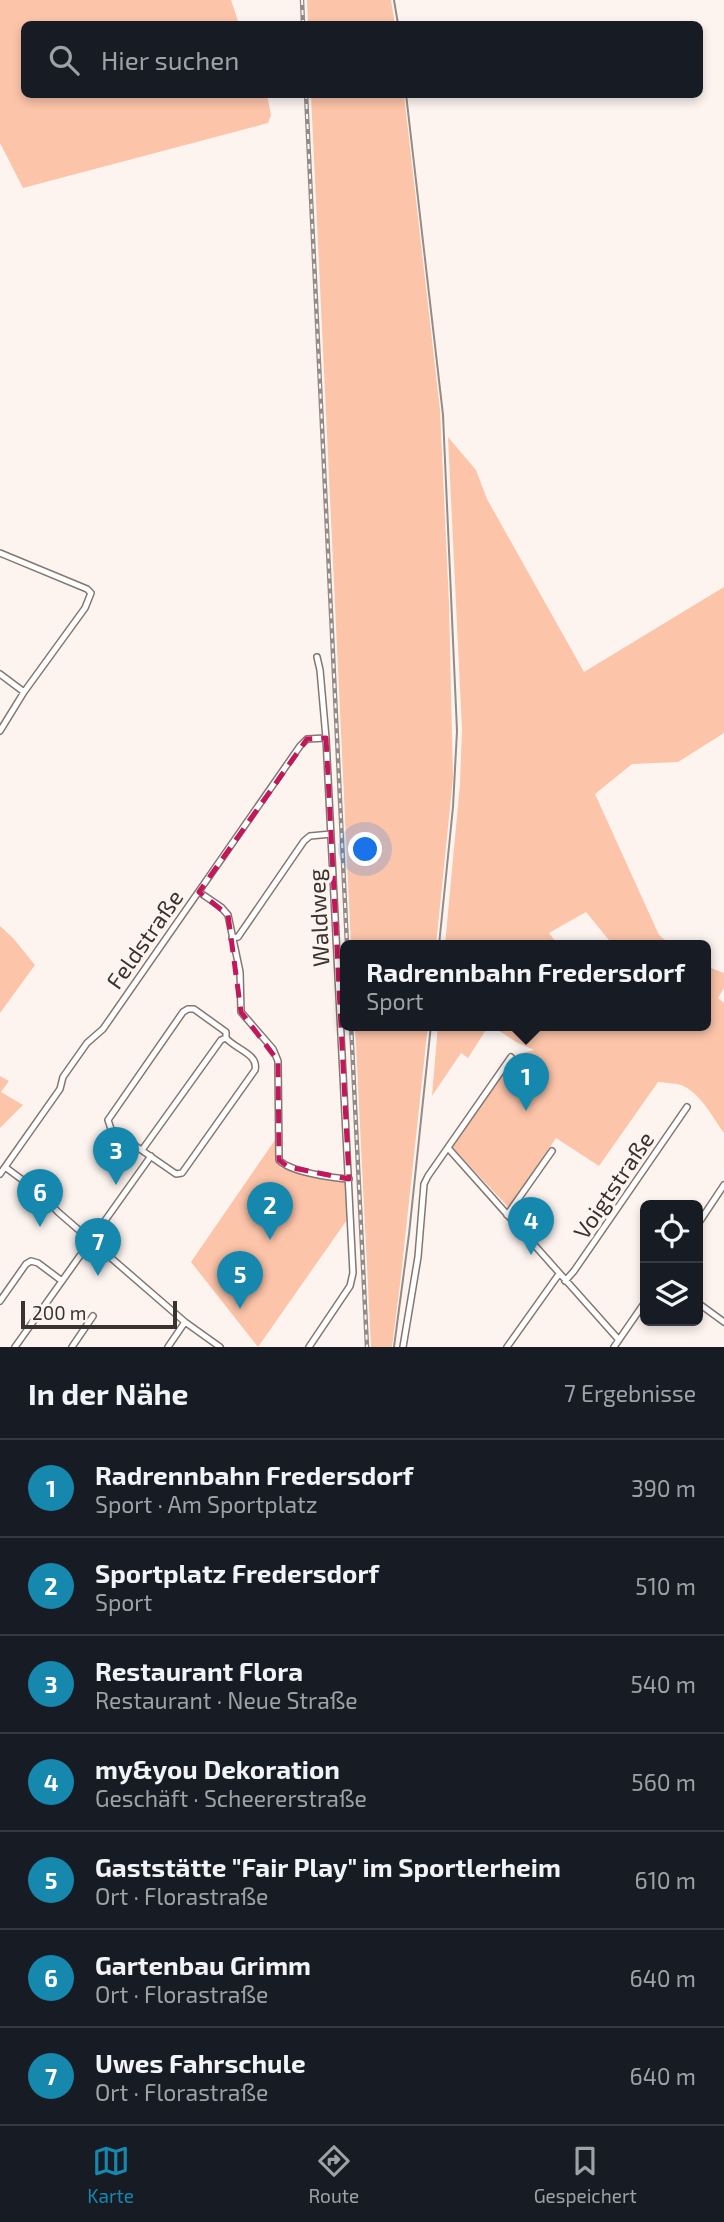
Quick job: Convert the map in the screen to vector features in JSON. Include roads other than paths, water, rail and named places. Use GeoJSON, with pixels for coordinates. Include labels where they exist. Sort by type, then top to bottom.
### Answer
{"type":"FeatureCollection","features":[{"type":"Feature","properties":{"kind":"street"},"geometry":{"type":"LineString","coordinates":[[0,553],[91,593],[85,608],[24,692],[0,731]]}},
{"type":"Feature","properties":{"kind":"street","name":"Waldweg"},"geometry":{"type":"LineString","coordinates":[[317,657],[326,738],[340,1006]]}},
{"type":"Feature","properties":{"kind":"street"},"geometry":{"type":"LineString","coordinates":[[0,674],[24,692]]}},
{"type":"Feature","properties":{"kind":"street","name":"Feldstraße"},"geometry":{"type":"LineString","coordinates":[[0,1174],[60,1089],[63,1077],[86,1043],[103,1029],[305,740],[326,738]]}},
{"type":"Feature","properties":{"kind":"street"},"geometry":{"type":"LineString","coordinates":[[232,938],[238,937],[304,841],[310,836],[331,834]]}},
{"type":"Feature","properties":{"kind":"street"},"geometry":{"type":"LineString","coordinates":[[199,892],[225,910],[230,921],[240,972],[241,1012],[273,1049],[278,1060],[279,1160],[288,1167],[349,1179]]}},
{"type":"Feature","properties":{"kind":"street"},"geometry":{"type":"LineString","coordinates":[[194,1009],[226,1035],[255,1060],[257,1065],[183,1173],[176,1174],[111,1129],[108,1120],[183,1012],[194,1009]]}},
{"type":"Feature","properties":{"kind":"street","name":"Waldweg"},"geometry":{"type":"LineString","coordinates":[[309,1347],[346,1293],[352,1279],[341,1031]]}},
{"type":"Feature","properties":{"kind":"street"},"geometry":{"type":"LineString","coordinates":[[142,1150],[226,1035]]}},
{"type":"Feature","properties":{"kind":"street"},"geometry":{"type":"LineString","coordinates":[[403,1347],[418,1256],[424,1184],[511,1057]]}},
{"type":"Feature","properties":{"kind":"street","name":"Voigtstraße"},"geometry":{"type":"LineString","coordinates":[[565,1281],[575,1271],[687,1107]]}},
{"type":"Feature","properties":{"kind":"street"},"geometry":{"type":"LineString","coordinates":[[448,1148],[619,1340]]}},
{"type":"Feature","properties":{"kind":"street"},"geometry":{"type":"LineString","coordinates":[[507,1215],[552,1151]]}},
{"type":"Feature","properties":{"kind":"street"},"geometry":{"type":"LineString","coordinates":[[15,1347],[151,1157]]}},
{"type":"Feature","properties":{"kind":"street"},"geometry":{"type":"LineString","coordinates":[[5,1167],[40,1193],[52,1207],[185,1322],[220,1347]]}},
{"type":"Feature","properties":{"kind":"street"},"geometry":{"type":"LineString","coordinates":[[703,1216],[724,1185]]}},
{"type":"Feature","properties":{"kind":"street"},"geometry":{"type":"LineString","coordinates":[[0,1301],[26,1264],[31,1261],[38,1263],[62,1281]]}},
{"type":"Feature","properties":{"kind":"street"},"geometry":{"type":"LineString","coordinates":[[507,1347],[559,1274]]}},
{"type":"Feature","properties":{"kind":"street"},"geometry":{"type":"LineString","coordinates":[[703,1307],[724,1322]]}},
{"type":"Feature","properties":{"kind":"street"},"geometry":{"type":"LineString","coordinates":[[614,1347],[640,1309]]}},
{"type":"Feature","properties":{"kind":"street"},"geometry":{"type":"LineString","coordinates":[[72,1347],[93,1316]]}},
{"type":"Feature","properties":{"kind":"street"},"geometry":{"type":"LineString","coordinates":[[168,1347],[185,1322]]}},
{"type":"Feature","properties":{"kind":"tram line"},"geometry":{"type":"LineString","coordinates":[[394,0],[398,21]]}},
{"type":"Feature","properties":{"kind":"tram line"},"geometry":{"type":"LineString","coordinates":[[406,98],[443,415],[457,731],[453,807],[440,940]]}},
{"type":"Feature","properties":{"kind":"tram line"},"geometry":{"type":"LineString","coordinates":[[394,1347],[430,1031]]}},
{"type":"Feature","properties":{"kind":"railway"},"geometry":{"type":"LineString","coordinates":[[302,0],[303,21]]}},
{"type":"Feature","properties":{"kind":"railway"},"geometry":{"type":"LineString","coordinates":[[306,98],[347,940]]}},
{"type":"Feature","properties":{"kind":"railway"},"geometry":{"type":"LineString","coordinates":[[351,1031],[367,1347]]}},
{"type":"Feature","properties":{"kind":"place","name":"Radrennbahn Fredersdorf"},"geometry":{"type":"Point","coordinates":[526,1111]}},
{"type":"Feature","properties":{"kind":"place","name":"Restaurant Flora"},"geometry":{"type":"Point","coordinates":[116,1185]}},
{"type":"Feature","properties":{"kind":"place","name":"Gartenbau Grimm"},"geometry":{"type":"Point","coordinates":[40,1227]}},
{"type":"Feature","properties":{"kind":"place","name":"Sportplatz Fredersdorf"},"geometry":{"type":"Point","coordinates":[270,1240]}},
{"type":"Feature","properties":{"kind":"place","name":"my&you Dekoration"},"geometry":{"type":"Point","coordinates":[531,1255]}},
{"type":"Feature","properties":{"kind":"place","name":"Uwes Fahrschule"},"geometry":{"type":"Point","coordinates":[98,1276]}},
{"type":"Feature","properties":{"kind":"place","name":"Gaststätte \"Fair Play\" im Sportlerheim"},"geometry":{"type":"Point","coordinates":[240,1309]}}]}
